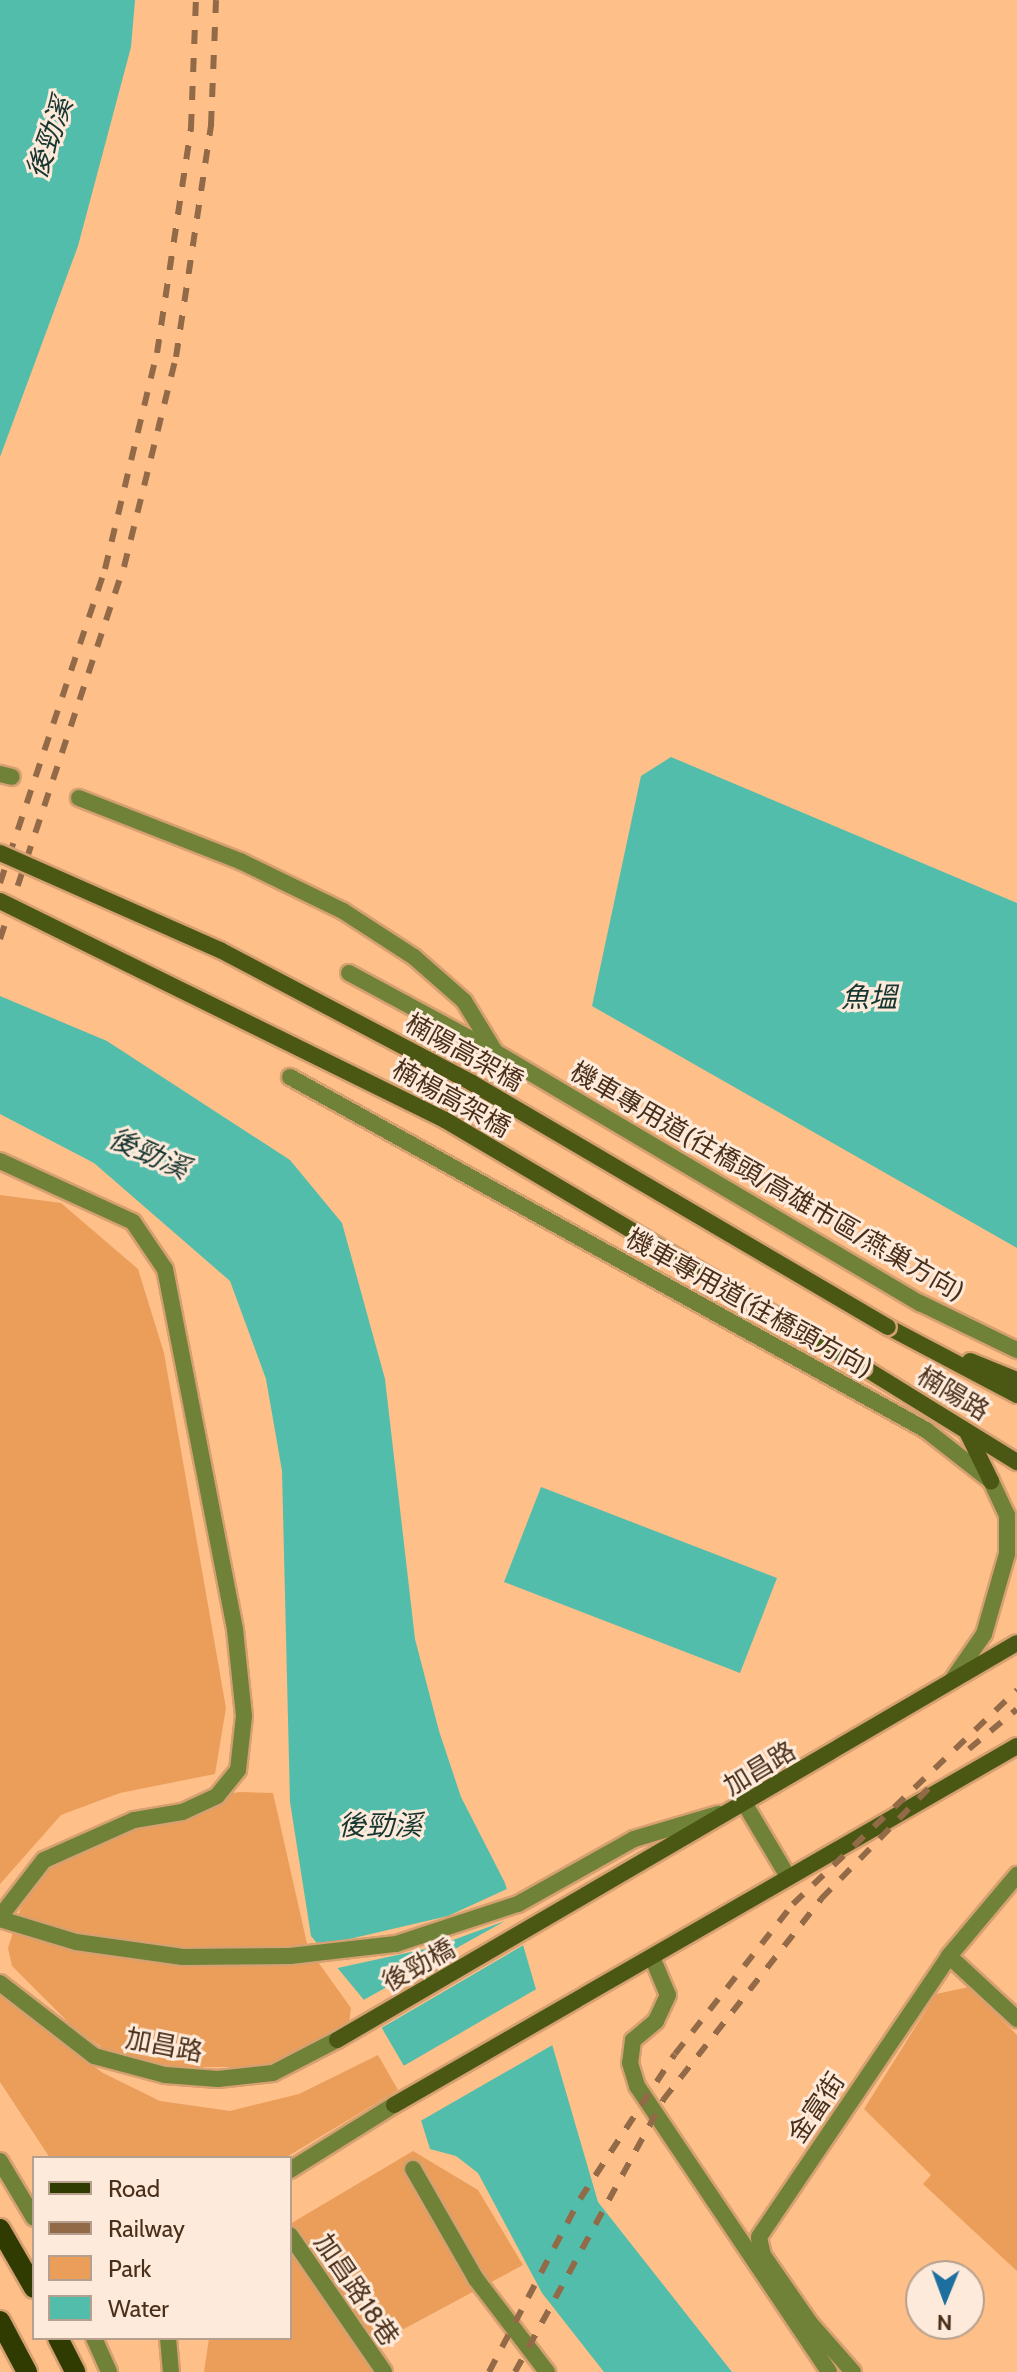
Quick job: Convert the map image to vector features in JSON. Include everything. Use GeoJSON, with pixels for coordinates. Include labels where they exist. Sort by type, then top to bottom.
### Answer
{"type":"FeatureCollection","features":[{"type":"Feature","properties":{"kind":"main road"},"geometry":{"type":"LineString","coordinates":[[0,2229],[32,2285]]}},
{"type":"Feature","properties":{"kind":"main road"},"geometry":{"type":"LineString","coordinates":[[0,2321],[27,2372]]}},
{"type":"Feature","properties":{"kind":"main road"},"geometry":{"type":"LineString","coordinates":[[59,2340],[75,2372]]}},
{"type":"Feature","properties":{"kind":"street"},"geometry":{"type":"LineString","coordinates":[[79,798],[240,861],[343,911],[414,957],[464,1001],[495,1052]]}},
{"type":"Feature","properties":{"kind":"street","name":"楠陽高架橋"},"geometry":{"type":"LineString","coordinates":[[0,853],[220,950],[472,1083],[888,1327]]}},
{"type":"Feature","properties":{"kind":"street","name":"楠楊高架橋"},"geometry":{"type":"LineString","coordinates":[[0,901],[445,1120],[863,1367]]}},
{"type":"Feature","properties":{"kind":"street"},"geometry":{"type":"LineString","coordinates":[[349,973],[495,1052]]}},
{"type":"Feature","properties":{"kind":"street","name":"機車專用道(往橋頭/高雄市區/燕巢方向)"},"geometry":{"type":"LineString","coordinates":[[495,1052],[920,1303],[1017,1350]]}},
{"type":"Feature","properties":{"kind":"street","name":"機車專用道(往橋頭方向)"},"geometry":{"type":"LineString","coordinates":[[290,1077],[926,1430],[991,1481],[1007,1515],[1007,1554],[984,1634],[953,1679]]}},
{"type":"Feature","properties":{"kind":"street"},"geometry":{"type":"LineString","coordinates":[[0,1161],[133,1222],[165,1269],[235,1629],[244,1716],[238,1770],[217,1796],[182,1812],[134,1820],[44,1860],[0,1918],[76,1942],[141,1952],[276,1957],[396,1944],[518,1904],[634,1839],[746,1806],[787,1875]]}},
{"type":"Feature","properties":{"kind":"street"},"geometry":{"type":"LineString","coordinates":[[888,1327],[1017,1380]]}},
{"type":"Feature","properties":{"kind":"street"},"geometry":{"type":"LineString","coordinates":[[888,1327],[1017,1395]]}},
{"type":"Feature","properties":{"kind":"street","name":"楠陽路"},"geometry":{"type":"LineString","coordinates":[[863,1367],[1017,1462]]}},
{"type":"Feature","properties":{"kind":"street"},"geometry":{"type":"LineString","coordinates":[[966,1430],[991,1481]]}},
{"type":"Feature","properties":{"kind":"street","name":"加昌路"},"geometry":{"type":"LineString","coordinates":[[525,1934],[1017,1643]]}},
{"type":"Feature","properties":{"kind":"street"},"geometry":{"type":"LineString","coordinates":[[292,2169],[394,2105],[568,2007],[787,1875],[1017,1746]]}},
{"type":"Feature","properties":{"kind":"street","name":"金富街"},"geometry":{"type":"LineString","coordinates":[[853,2372],[778,2277],[759,2237],[949,1956],[1017,1875]]}},
{"type":"Feature","properties":{"kind":"street","name":"後勁橋"},"geometry":{"type":"LineString","coordinates":[[337,2040],[525,1934]]}},
{"type":"Feature","properties":{"kind":"street"},"geometry":{"type":"LineString","coordinates":[[949,1956],[1017,2019]]}},
{"type":"Feature","properties":{"kind":"street"},"geometry":{"type":"LineString","coordinates":[[652,1957],[668,1995],[656,2021],[633,2040],[630,2063],[637,2086],[829,2372]]}},
{"type":"Feature","properties":{"kind":"street","name":"加昌路"},"geometry":{"type":"LineString","coordinates":[[0,1983],[94,2056],[165,2075],[218,2079],[273,2073],[337,2040]]}},
{"type":"Feature","properties":{"kind":"street"},"geometry":{"type":"LineString","coordinates":[[0,2161],[32,2215]]}},
{"type":"Feature","properties":{"kind":"street"},"geometry":{"type":"LineString","coordinates":[[413,2169],[476,2279],[547,2372]]}},
{"type":"Feature","properties":{"kind":"street","name":"加昌路18巷"},"geometry":{"type":"LineString","coordinates":[[292,2238],[384,2372]]}},
{"type":"Feature","properties":{"kind":"street"},"geometry":{"type":"LineString","coordinates":[[95,2340],[109,2372]]}},
{"type":"Feature","properties":{"kind":"street"},"geometry":{"type":"LineString","coordinates":[[168,2340],[171,2372]]}},
{"type":"Feature","properties":{"kind":"green space"},"geometry":{"type":"Polygon","coordinates":[[[0,1195],[61,1203],[138,1269],[164,1353],[226,1708],[215,1774],[120,1793],[61,1815],[0,1884],[0,1195]]]}},
{"type":"Feature","properties":{"kind":"green space"},"geometry":{"type":"Polygon","coordinates":[[[239,1792],[273,1793],[308,1948],[351,2008],[349,2024],[264,2067],[168,2067],[109,2052],[74,2028],[12,1966],[8,1948],[21,1907],[55,1862],[95,1828],[148,1809],[239,1792]]]}},
{"type":"Feature","properties":{"kind":"green space"},"geometry":{"type":"Polygon","coordinates":[[[969,1987],[1017,2035],[1017,2271],[923,2184],[931,2175],[864,2109],[936,1994],[969,1987]]]}},
{"type":"Feature","properties":{"kind":"green space"},"geometry":{"type":"Polygon","coordinates":[[[0,1996],[103,2073],[160,2101],[230,2111],[299,2094],[378,2055],[398,2090],[288,2156],[49,2156],[0,2082],[0,1996]]]}},
{"type":"Feature","properties":{"kind":"green space"},"geometry":{"type":"Polygon","coordinates":[[[413,2151],[478,2190],[523,2265],[359,2353],[375,2372],[204,2372],[209,2340],[292,2340],[292,2223],[413,2151]]]}},
{"type":"Feature","properties":{"kind":"water","name":"後勁溪"},"geometry":{"type":"Polygon","coordinates":[[[0,0],[135,0],[131,47],[78,246],[0,457],[0,0]]]}},
{"type":"Feature","properties":{"kind":"water","name":"魚塭"},"geometry":{"type":"Polygon","coordinates":[[[671,757],[1017,903],[1017,1248],[592,1006],[641,776],[671,757]]]}},
{"type":"Feature","properties":{"kind":"water","name":"後勁溪"},"geometry":{"type":"Polygon","coordinates":[[[0,996],[107,1041],[290,1160],[342,1223],[385,1379],[415,1639],[439,1731],[461,1797],[505,1883],[598,2202],[732,2372],[604,2372],[542,2293],[478,2173],[456,2156],[430,2149],[404,2066],[369,2006],[311,1936],[290,1802],[282,1471],[266,1379],[230,1281],[94,1163],[0,1114],[0,996]]]}},
{"type":"Feature","properties":{"kind":"water"},"geometry":{"type":"Polygon","coordinates":[[[541,1487],[777,1578],[740,1673],[504,1582],[541,1487]]]}},
{"type":"Feature","properties":{"kind":"pier"},"geometry":{"type":"Polygon","coordinates":[[[509,1888],[527,1943],[378,2030],[360,2002],[505,1921],[434,1947],[333,1969],[315,1947],[448,1916],[509,1888]]]}},
{"type":"Feature","properties":{"kind":"pier"},"geometry":{"type":"Polygon","coordinates":[[[540,1987],[556,2043],[417,2123],[400,2068],[540,1987]]]}},
{"type":"Feature","properties":{"kind":"railway"},"geometry":{"type":"LineString","coordinates":[[0,883],[105,569],[157,353],[191,128],[196,0]]}},
{"type":"Feature","properties":{"kind":"railway"},"geometry":{"type":"LineString","coordinates":[[0,939],[124,567],[176,357],[211,125],[216,0]]}},
{"type":"Feature","properties":{"kind":"railway"},"geometry":{"type":"LineString","coordinates":[[489,2372],[580,2199],[675,2054],[793,1904],[1017,1690]]}},
{"type":"Feature","properties":{"kind":"railway"},"geometry":{"type":"LineString","coordinates":[[969,1749],[1017,1709]]}},
{"type":"Feature","properties":{"kind":"railway"},"geometry":{"type":"LineString","coordinates":[[515,2372],[663,2100],[821,1899],[929,1788]]}}]}
